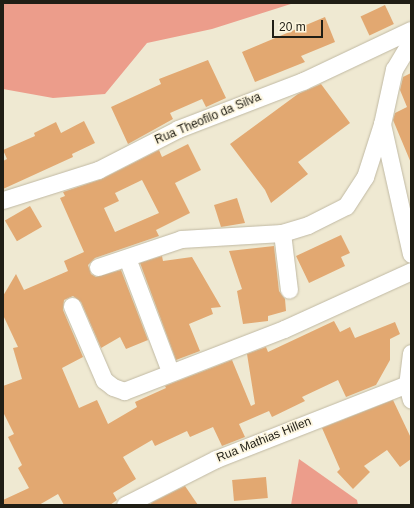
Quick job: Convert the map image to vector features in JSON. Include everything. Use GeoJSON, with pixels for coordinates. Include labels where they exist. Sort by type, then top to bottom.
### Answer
{"type":"FeatureCollection","features":[{"type":"Feature","properties":{"kind":"street","name":"Rua Theofilo da Silva"},"geometry":{"type":"LineString","coordinates":[[3,200],[98,170],[178,129],[303,81],[411,30]]}},
{"type":"Feature","properties":{"kind":"street"},"geometry":{"type":"LineString","coordinates":[[98,267],[181,239],[282,233],[308,225],[346,206],[365,177],[382,124],[394,70],[411,41]]}},
{"type":"Feature","properties":{"kind":"street"},"geometry":{"type":"LineString","coordinates":[[382,124],[411,254]]}},
{"type":"Feature","properties":{"kind":"street"},"geometry":{"type":"LineString","coordinates":[[282,233],[289,290]]}},
{"type":"Feature","properties":{"kind":"street"},"geometry":{"type":"LineString","coordinates":[[127,258],[170,371]]}},
{"type":"Feature","properties":{"kind":"street"},"geometry":{"type":"LineString","coordinates":[[72,306],[104,380],[113,387],[124,391],[170,371],[284,329],[411,271]]}},
{"type":"Feature","properties":{"kind":"street"},"geometry":{"type":"LineString","coordinates":[[409,392],[411,353]]}},
{"type":"Feature","properties":{"kind":"street","name":"Rua Mathias Hillen"},"geometry":{"type":"LineString","coordinates":[[125,505],[216,459],[409,392]]}},
{"type":"Feature","properties":{"kind":"shaded area"},"geometry":{"type":"Polygon","coordinates":[[[3,3],[294,3],[212,29],[147,43],[105,94],[53,98],[3,89],[3,3]]]}},
{"type":"Feature","properties":{"kind":"shaded area"},"geometry":{"type":"Polygon","coordinates":[[[299,459],[357,500],[358,505],[291,505],[299,459]]]}},
{"type":"Feature","properties":{"kind":"building"},"geometry":{"type":"Polygon","coordinates":[[[385,5],[394,24],[369,35],[361,16],[385,5]]]}},
{"type":"Feature","properties":{"kind":"building"},"geometry":{"type":"Polygon","coordinates":[[[325,17],[335,42],[301,56],[305,62],[255,82],[242,52],[325,17]]]}},
{"type":"Feature","properties":{"kind":"building"},"geometry":{"type":"Polygon","coordinates":[[[208,60],[226,98],[206,107],[202,99],[170,113],[173,119],[128,144],[111,107],[161,84],[159,79],[208,60]]]}},
{"type":"Feature","properties":{"kind":"building"},"geometry":{"type":"Polygon","coordinates":[[[411,73],[411,163],[393,120],[395,113],[407,107],[400,90],[403,77],[411,73]]]}},
{"type":"Feature","properties":{"kind":"building"},"geometry":{"type":"Polygon","coordinates":[[[321,84],[350,123],[298,162],[308,174],[271,203],[265,190],[230,144],[298,94],[321,84]]]}},
{"type":"Feature","properties":{"kind":"building"},"geometry":{"type":"Polygon","coordinates":[[[84,121],[95,143],[72,154],[73,157],[3,189],[3,161],[7,159],[3,150],[35,136],[34,133],[56,122],[61,133],[84,121]]]}},
{"type":"Feature","properties":{"kind":"building"},"geometry":{"type":"Polygon","coordinates":[[[188,144],[201,170],[175,183],[190,213],[156,230],[159,236],[95,258],[88,265],[91,274],[96,277],[121,270],[148,340],[126,349],[120,337],[101,348],[81,302],[73,296],[64,300],[63,310],[83,357],[62,368],[79,408],[97,400],[108,424],[137,407],[135,402],[166,388],[165,386],[232,360],[251,406],[255,404],[247,354],[266,347],[268,352],[334,321],[340,332],[350,327],[355,338],[395,322],[400,334],[390,339],[390,360],[376,385],[346,397],[338,380],[302,397],[305,401],[272,417],[269,411],[239,424],[245,437],[222,446],[213,427],[190,437],[187,431],[155,446],[152,440],[123,457],[136,479],[113,493],[117,500],[110,505],[64,505],[58,494],[39,505],[3,505],[3,500],[29,488],[18,468],[22,465],[8,437],[14,434],[3,412],[3,386],[22,379],[13,348],[18,347],[3,315],[3,296],[16,274],[24,290],[68,271],[64,261],[84,252],[60,198],[65,196],[63,192],[102,179],[159,150],[162,157],[188,144]],[[142,180],[115,193],[119,201],[104,208],[115,232],[159,213],[142,180]]]}},
{"type":"Feature","properties":{"kind":"building"},"geometry":{"type":"Polygon","coordinates":[[[237,198],[245,223],[221,227],[214,205],[237,198]]]}},
{"type":"Feature","properties":{"kind":"building"},"geometry":{"type":"Polygon","coordinates":[[[30,206],[42,227],[17,241],[5,220],[30,206]]]}},
{"type":"Feature","properties":{"kind":"building"},"geometry":{"type":"Polygon","coordinates":[[[341,235],[350,253],[341,257],[345,266],[309,283],[296,256],[341,235]]]}},
{"type":"Feature","properties":{"kind":"building"},"geometry":{"type":"Polygon","coordinates":[[[274,246],[279,291],[285,299],[286,311],[268,316],[268,321],[243,324],[237,291],[242,289],[229,251],[274,246]]]}},
{"type":"Feature","properties":{"kind":"building"},"geometry":{"type":"Polygon","coordinates":[[[162,256],[163,261],[192,257],[221,307],[211,308],[213,314],[189,324],[200,351],[176,360],[140,263],[162,256]]]}},
{"type":"Feature","properties":{"kind":"building"},"geometry":{"type":"Polygon","coordinates":[[[393,400],[411,438],[411,459],[400,467],[387,450],[364,466],[370,472],[353,489],[337,472],[340,469],[322,428],[393,400]]]}},
{"type":"Feature","properties":{"kind":"building"},"geometry":{"type":"Polygon","coordinates":[[[266,477],[268,498],[234,501],[232,480],[266,477]]]}},
{"type":"Feature","properties":{"kind":"building"},"geometry":{"type":"Polygon","coordinates":[[[185,486],[198,505],[149,505],[153,502],[185,486]]]}}]}
